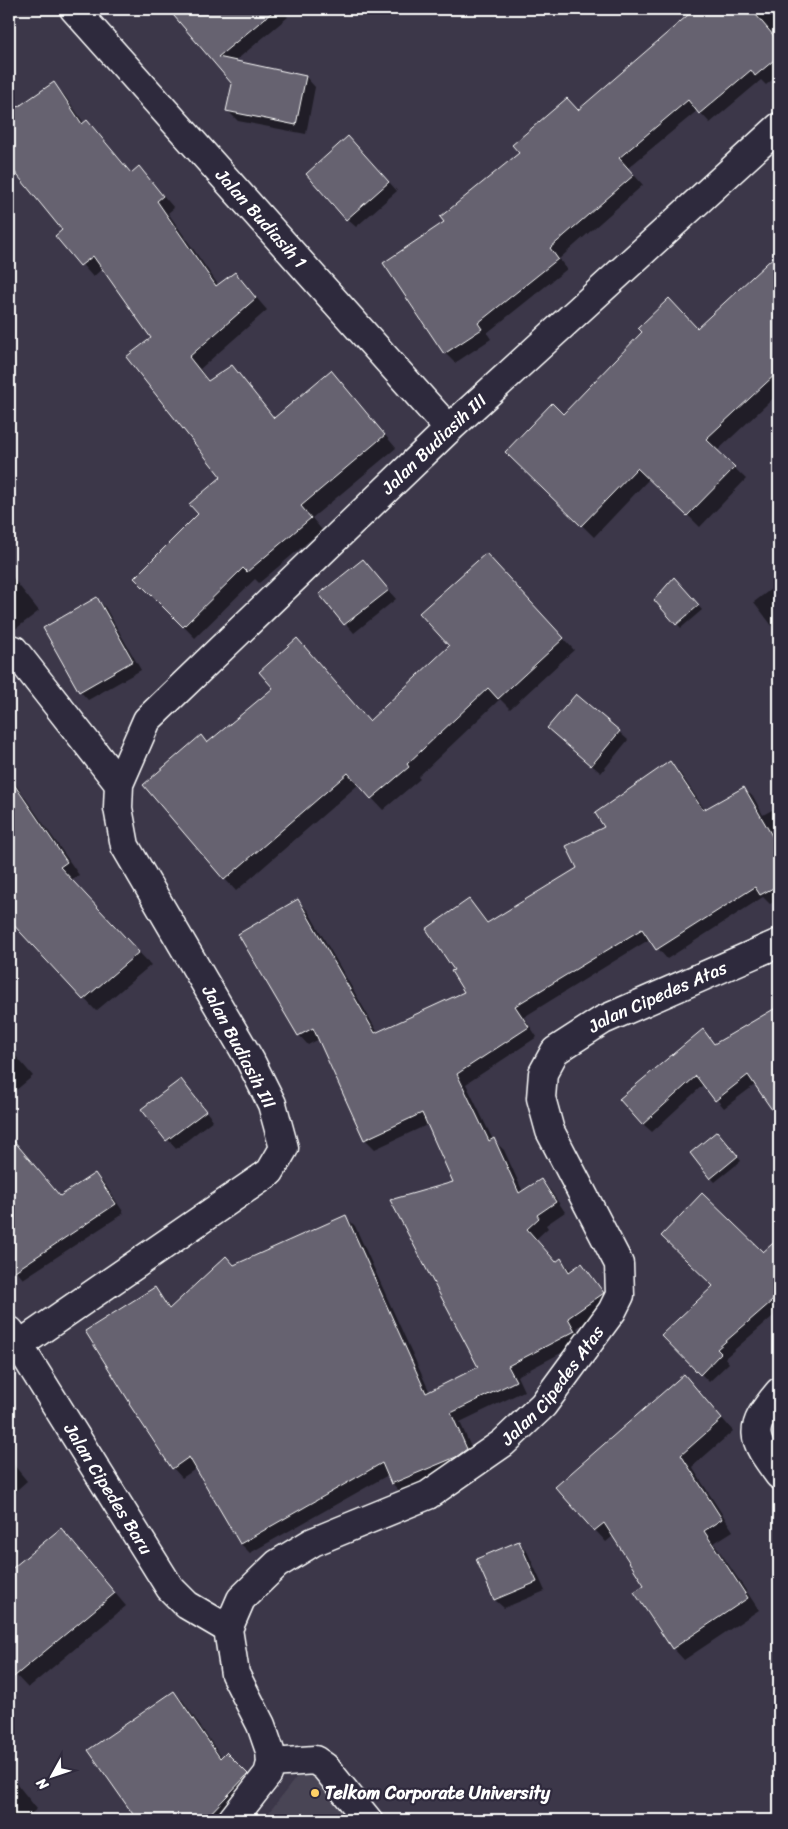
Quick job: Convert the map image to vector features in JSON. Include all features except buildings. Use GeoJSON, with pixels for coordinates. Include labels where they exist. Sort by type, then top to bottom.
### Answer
{"type":"FeatureCollection","features":[{"type":"Feature","properties":{"kind":"street","name":"Jalan Budiasih 1"},"geometry":{"type":"LineString","coordinates":[[74,9],[449,429]]}},
{"type":"Feature","properties":{"kind":"street","name":"Jalan Budiasih III"},"geometry":{"type":"LineString","coordinates":[[14,1338],[270,1172],[284,1148],[272,1104],[250,1060],[125,846],[118,808],[119,784],[147,720],[449,429],[779,127]]}},
{"type":"Feature","properties":{"kind":"street"},"geometry":{"type":"LineString","coordinates":[[14,650],[119,784]]}},
{"type":"Feature","properties":{"kind":"street","name":"Jalan Cipedes Atas"},"geometry":{"type":"LineString","coordinates":[[228,1630],[241,1599],[277,1564],[313,1542],[428,1495],[503,1443],[543,1405],[612,1311],[620,1295],[619,1264],[550,1131],[541,1098],[543,1073],[555,1051],[603,1020],[779,943]]}},
{"type":"Feature","properties":{"kind":"street","name":"Jalan Cipedes Baru"},"geometry":{"type":"LineString","coordinates":[[14,1338],[170,1588],[187,1605],[228,1630]]}},
{"type":"Feature","properties":{"kind":"street"},"geometry":{"type":"LineString","coordinates":[[779,1392],[759,1418],[756,1434],[760,1449],[779,1475]]}},
{"type":"Feature","properties":{"kind":"street"},"geometry":{"type":"LineString","coordinates":[[228,1630],[235,1674],[261,1725],[270,1751],[271,1763],[268,1774],[232,1820]]}},
{"type":"Feature","properties":{"kind":"street"},"geometry":{"type":"LineString","coordinates":[[271,1763],[315,1760],[325,1767],[368,1820]]}},
{"type":"Feature","properties":{"kind":"shaded area","name":"Telkom Corporate University"},"geometry":{"type":"Polygon","coordinates":[[[305,1766],[384,1820],[263,1820],[305,1766]]]}},
{"type":"Feature","properties":{"kind":"place","name":"Telkom Corporate University"},"geometry":{"type":"Point","coordinates":[315,1793]}}]}
